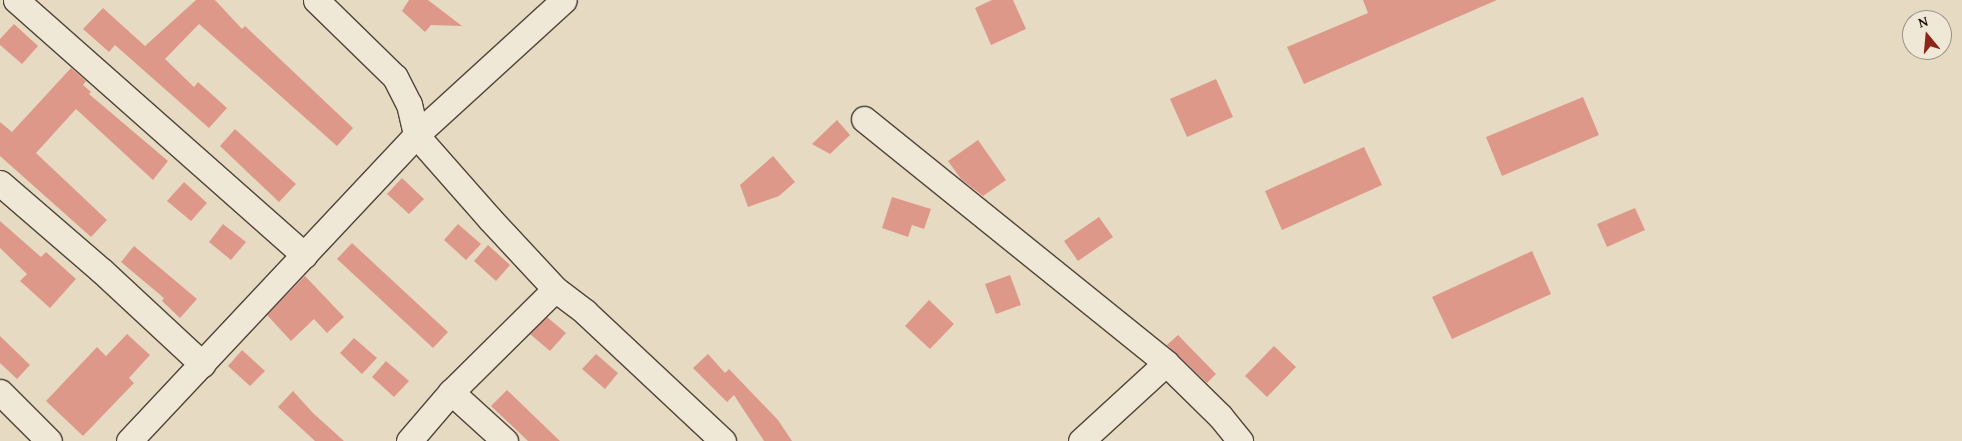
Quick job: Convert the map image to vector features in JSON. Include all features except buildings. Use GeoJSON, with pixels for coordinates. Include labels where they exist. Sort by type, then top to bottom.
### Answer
{"type":"FeatureCollection","features":[{"type":"Feature","properties":{"kind":"street"},"geometry":{"type":"LineString","coordinates":[[16,0],[304,255]]}},
{"type":"Feature","properties":{"kind":"street"},"geometry":{"type":"LineString","coordinates":[[316,0],[395,77],[409,104],[416,135],[555,289],[585,312],[723,441]]}},
{"type":"Feature","properties":{"kind":"street"},"geometry":{"type":"LineString","coordinates":[[129,441],[416,135],[564,0]]}},
{"type":"Feature","properties":{"kind":"street"},"geometry":{"type":"LineString","coordinates":[[864,119],[1166,363],[1220,416],[1240,441]]}},
{"type":"Feature","properties":{"kind":"street"},"geometry":{"type":"LineString","coordinates":[[0,182],[102,270],[202,364]]}},
{"type":"Feature","properties":{"kind":"street"},"geometry":{"type":"LineString","coordinates":[[408,441],[451,392],[555,289]]}},
{"type":"Feature","properties":{"kind":"street"},"geometry":{"type":"LineString","coordinates":[[1081,441],[1166,363]]}},
{"type":"Feature","properties":{"kind":"street"},"geometry":{"type":"LineString","coordinates":[[0,392],[49,441]]}},
{"type":"Feature","properties":{"kind":"street"},"geometry":{"type":"LineString","coordinates":[[451,392],[505,441]]}}]}
